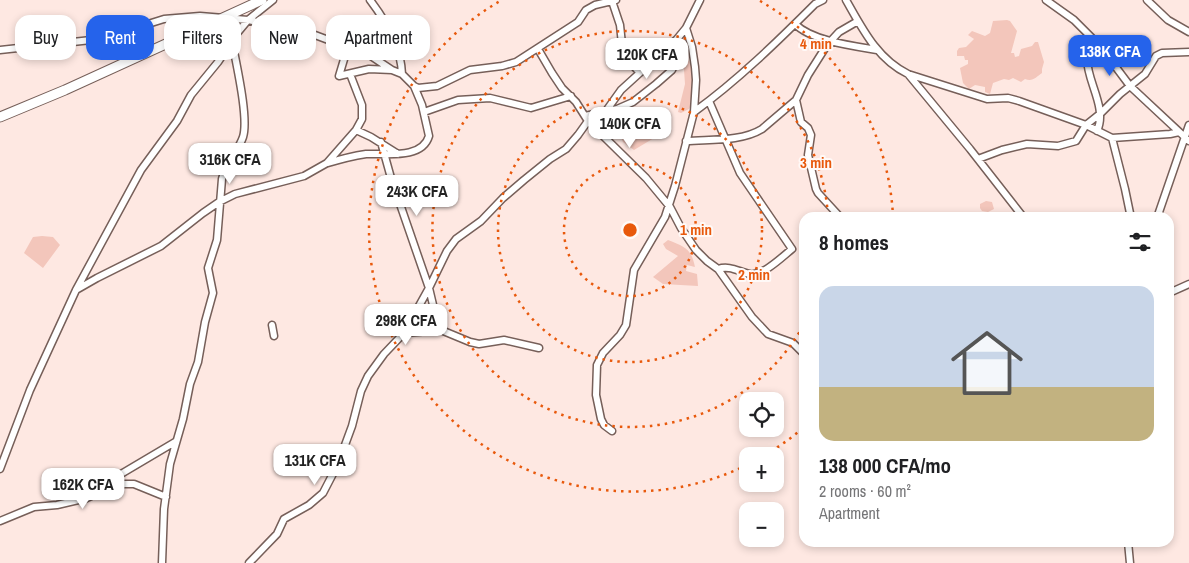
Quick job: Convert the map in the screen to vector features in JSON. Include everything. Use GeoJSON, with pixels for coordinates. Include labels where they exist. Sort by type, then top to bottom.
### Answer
{"type":"FeatureCollection","features":[{"type":"Feature","properties":{"kind":"main road"},"geometry":{"type":"LineString","coordinates":[[230,15],[262,0]]}},
{"type":"Feature","properties":{"kind":"main road"},"geometry":{"type":"LineString","coordinates":[[0,117],[164,45]]}},
{"type":"Feature","properties":{"kind":"street"},"geometry":{"type":"LineString","coordinates":[[241,29],[248,20],[273,0]]}},
{"type":"Feature","properties":{"kind":"street"},"geometry":{"type":"LineString","coordinates":[[370,0],[379,12],[394,42],[400,57],[402,74]]}},
{"type":"Feature","properties":{"kind":"street"},"geometry":{"type":"LineString","coordinates":[[606,111],[621,90],[639,72],[677,40],[686,28],[700,0]]}},
{"type":"Feature","properties":{"kind":"street"},"geometry":{"type":"LineString","coordinates":[[694,112],[710,101],[774,45],[815,2],[823,0]]}},
{"type":"Feature","properties":{"kind":"street"},"geometry":{"type":"LineString","coordinates":[[846,0],[877,50],[896,68],[908,74],[987,99],[1008,98],[1019,101],[1086,125],[1112,138],[1170,134],[1184,136]]}},
{"type":"Feature","properties":{"kind":"street"},"geometry":{"type":"LineString","coordinates":[[1046,0],[1074,20],[1108,54],[1130,86],[1184,136]]}},
{"type":"Feature","properties":{"kind":"street"},"geometry":{"type":"LineString","coordinates":[[1147,0],[1168,20],[1189,32]]}},
{"type":"Feature","properties":{"kind":"street"},"geometry":{"type":"LineString","coordinates":[[414,86],[418,88],[437,86],[470,70],[516,62],[578,22],[586,10],[595,5],[614,1],[620,25],[623,54],[639,72]]}},
{"type":"Feature","properties":{"kind":"street"},"geometry":{"type":"LineString","coordinates":[[0,50],[100,38],[164,19]]}},
{"type":"Feature","properties":{"kind":"street"},"geometry":{"type":"LineString","coordinates":[[241,19],[307,32],[326,38]]}},
{"type":"Feature","properties":{"kind":"street"},"geometry":{"type":"LineString","coordinates":[[686,141],[757,133],[796,100],[808,75],[825,48],[839,32],[858,21]]}},
{"type":"Feature","properties":{"kind":"street"},"geometry":{"type":"LineString","coordinates":[[795,24],[804,32],[832,41],[877,50]]}},
{"type":"Feature","properties":{"kind":"street"},"geometry":{"type":"LineString","coordinates":[[612,431],[604,425],[601,419],[596,395],[595,377],[597,365],[626,324],[634,283],[634,270],[670,207],[694,112],[695,67],[692,47],[686,28]]}},
{"type":"Feature","properties":{"kind":"street"},"geometry":{"type":"LineString","coordinates":[[1092,38],[1087,58],[1101,113],[1101,123],[1097,131]]}},
{"type":"Feature","properties":{"kind":"street"},"geometry":{"type":"LineString","coordinates":[[250,563],[277,534],[284,519],[309,505],[324,493],[352,426],[361,391],[368,376],[384,354],[404,333],[429,288],[444,255],[456,239],[481,221],[503,198],[539,167],[566,149],[578,135],[586,118],[617,109],[632,102],[672,70],[677,59],[677,40]]}},
{"type":"Feature","properties":{"kind":"street"},"geometry":{"type":"LineString","coordinates":[[538,49],[562,88],[571,96],[586,118],[646,178],[670,207],[696,250],[718,269],[750,314],[768,334],[793,343],[799,349]]}},
{"type":"Feature","properties":{"kind":"street"},"geometry":{"type":"LineString","coordinates":[[978,159],[1002,150],[1027,144],[1036,146],[1067,145],[1078,139],[1086,125],[1120,94],[1146,74],[1156,56],[1189,52]]}},
{"type":"Feature","properties":{"kind":"street"},"geometry":{"type":"LineString","coordinates":[[0,469],[30,390],[76,290],[116,214],[141,170],[177,121],[191,95],[219,60]]}},
{"type":"Feature","properties":{"kind":"street"},"geometry":{"type":"LineString","coordinates":[[162,563],[170,464],[190,384],[198,362],[205,322],[213,293],[208,268],[217,240],[219,202],[224,169],[244,134],[244,115],[235,60]]}},
{"type":"Feature","properties":{"kind":"street"},"geometry":{"type":"LineString","coordinates":[[344,60],[339,76],[369,69],[392,70]]}},
{"type":"Feature","properties":{"kind":"street"},"geometry":{"type":"LineString","coordinates":[[76,290],[161,246],[219,202],[235,194],[304,176],[327,163],[355,156],[396,154],[418,148],[427,141],[429,136],[424,112],[414,86],[402,74],[392,70],[380,60]]}},
{"type":"Feature","properties":{"kind":"street"},"geometry":{"type":"LineString","coordinates":[[327,163],[356,130],[362,119],[362,110],[350,74]]}},
{"type":"Feature","properties":{"kind":"street"},"geometry":{"type":"LineString","coordinates":[[908,74],[1019,212]]}},
{"type":"Feature","properties":{"kind":"street"},"geometry":{"type":"LineString","coordinates":[[424,112],[458,100],[487,98],[531,108],[571,96]]}},
{"type":"Feature","properties":{"kind":"street"},"geometry":{"type":"LineString","coordinates":[[796,100],[801,122],[808,128],[811,135],[808,155],[816,189],[835,212]]}},
{"type":"Feature","properties":{"kind":"street"},"geometry":{"type":"LineString","coordinates":[[710,101],[740,173],[792,249],[773,265],[755,274],[727,267],[718,269]]}},
{"type":"Feature","properties":{"kind":"street"},"geometry":{"type":"LineString","coordinates":[[1158,212],[1189,125]]}},
{"type":"Feature","properties":{"kind":"street"},"geometry":{"type":"LineString","coordinates":[[356,130],[381,142],[396,154]]}},
{"type":"Feature","properties":{"kind":"street"},"geometry":{"type":"LineString","coordinates":[[1112,138],[1129,212]]}},
{"type":"Feature","properties":{"kind":"street"},"geometry":{"type":"LineString","coordinates":[[381,142],[429,288],[439,330]]}},
{"type":"Feature","properties":{"kind":"street"},"geometry":{"type":"LineString","coordinates":[[388,166],[396,154]]}},
{"type":"Feature","properties":{"kind":"street"},"geometry":{"type":"LineString","coordinates":[[1174,291],[1189,284]]}},
{"type":"Feature","properties":{"kind":"street"},"geometry":{"type":"LineString","coordinates":[[272,325],[274,336]]}},
{"type":"Feature","properties":{"kind":"street"},"geometry":{"type":"LineString","coordinates":[[404,333],[439,330],[475,343],[504,340],[539,348]]}},
{"type":"Feature","properties":{"kind":"street"},"geometry":{"type":"LineString","coordinates":[[106,490],[121,474],[175,442]]}},
{"type":"Feature","properties":{"kind":"street"},"geometry":{"type":"LineString","coordinates":[[0,521],[34,507],[57,505],[87,498],[119,485],[134,484],[166,497]]}},
{"type":"Feature","properties":{"kind":"street"},"geometry":{"type":"LineString","coordinates":[[1128,547],[1130,563]]}},
{"type":"Feature","properties":{"kind":"shaded area"},"geometry":{"type":"Polygon","coordinates":[[[993,21],[1010,21],[1017,31],[1011,53],[1014,53],[1015,57],[1019,56],[1021,49],[1038,42],[1044,62],[1042,73],[1032,79],[1025,79],[1021,82],[1013,78],[993,83],[990,94],[985,92],[985,87],[975,85],[969,89],[963,83],[960,68],[968,64],[968,60],[965,60],[964,56],[957,56],[957,51],[959,48],[966,47],[974,39],[968,35],[972,31],[985,36],[990,33],[993,21]]]}},
{"type":"Feature","properties":{"kind":"shaded area"},"geometry":{"type":"Polygon","coordinates":[[[686,54],[693,70],[692,104],[689,109],[681,113],[678,112],[685,84],[683,56],[686,54]]]}},
{"type":"Feature","properties":{"kind":"shaded area"},"geometry":{"type":"Polygon","coordinates":[[[646,107],[658,126],[659,135],[634,150],[623,142],[618,130],[635,111],[646,107]]]}},
{"type":"Feature","properties":{"kind":"shaded area"},"geometry":{"type":"Polygon","coordinates":[[[986,201],[992,202],[994,209],[988,212],[982,211],[980,204],[986,201]]]}},
{"type":"Feature","properties":{"kind":"shaded area"},"geometry":{"type":"Polygon","coordinates":[[[33,237],[53,237],[60,245],[43,268],[24,253],[33,237]]]}},
{"type":"Feature","properties":{"kind":"shaded area"},"geometry":{"type":"Polygon","coordinates":[[[668,240],[689,252],[695,267],[687,265],[686,271],[697,274],[698,286],[663,284],[653,277],[678,256],[666,249],[663,244],[668,240]]]}}]}
